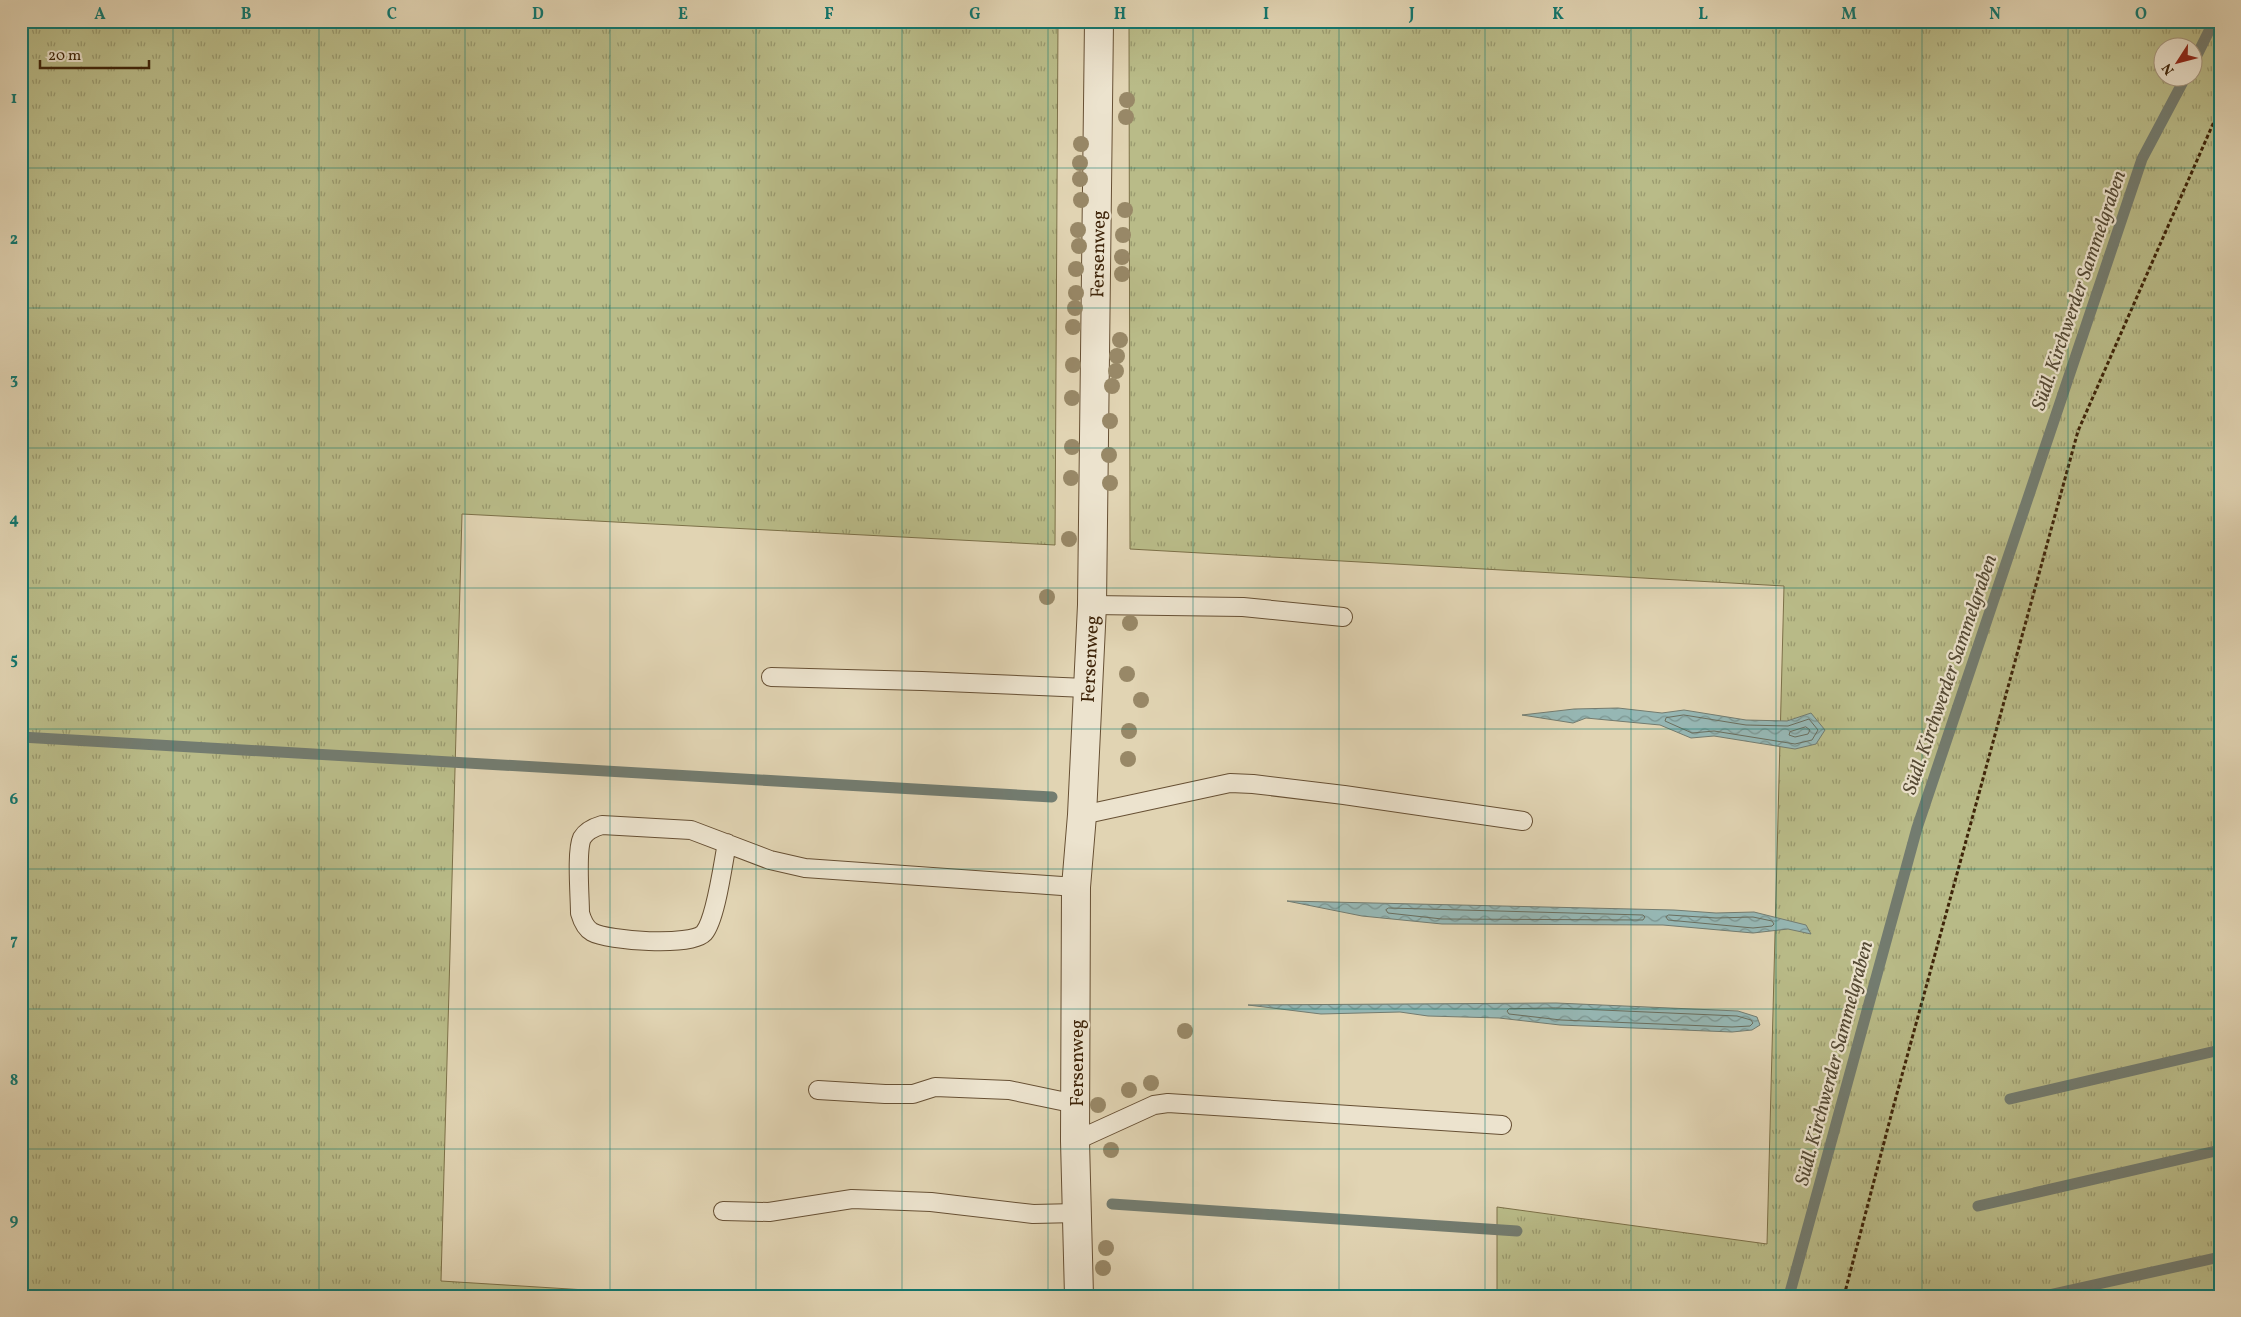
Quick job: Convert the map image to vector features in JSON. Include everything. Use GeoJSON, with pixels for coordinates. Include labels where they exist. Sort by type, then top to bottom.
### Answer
{"type":"FeatureCollection","features":[{"type":"Feature","properties":{"kind":"street","name":"Fersenweg"},"geometry":{"type":"LineString","coordinates":[[1079,1296],[1075,1141],[1076,887],[1082,815],[1086,688],[1092,605],[1099,21]]}},
{"type":"Feature","properties":{"kind":"lane"},"geometry":{"type":"LineString","coordinates":[[1092,605],[1243,607],[1343,617]]}},
{"type":"Feature","properties":{"kind":"lane"},"geometry":{"type":"LineString","coordinates":[[771,677],[1086,688]]}},
{"type":"Feature","properties":{"kind":"lane"},"geometry":{"type":"LineString","coordinates":[[1082,815],[1230,783],[1354,796],[1523,821]]}},
{"type":"Feature","properties":{"kind":"lane"},"geometry":{"type":"LineString","coordinates":[[726,843],[710,919],[704,933],[693,940],[682,942],[654,941],[601,936],[590,931],[582,922],[580,913],[580,848],[583,837],[594,827],[602,824],[691,830],[726,843],[770,860],[805,868],[1076,887]]}},
{"type":"Feature","properties":{"kind":"lane"},"geometry":{"type":"LineString","coordinates":[[818,1090],[913,1094],[935,1087],[1009,1090],[1076,1104]]}},
{"type":"Feature","properties":{"kind":"lane"},"geometry":{"type":"LineString","coordinates":[[1075,1141],[1154,1105],[1168,1103],[1502,1125]]}},
{"type":"Feature","properties":{"kind":"lane"},"geometry":{"type":"LineString","coordinates":[[723,1211],[769,1212],[852,1199],[931,1202],[1033,1214],[1077,1213]]}},
{"type":"Feature","properties":{"kind":"path"},"geometry":{"type":"LineString","coordinates":[[1844,1296],[1898,1089],[2078,431],[2220,108]]}},
{"type":"Feature","properties":{"kind":"green space"},"geometry":{"type":"Polygon","coordinates":[[[21,21],[1058,21],[1055,545],[462,514],[441,1281],[682,1296],[21,1296],[21,21]]]}},
{"type":"Feature","properties":{"kind":"green space"},"geometry":{"type":"Polygon","coordinates":[[[1129,21],[2220,21],[2220,1296],[1497,1296],[1497,1207],[1767,1244],[1784,586],[1130,549],[1129,21]]]}},
{"type":"Feature","properties":{"kind":"water"},"geometry":{"type":"Polygon","coordinates":[[[1618,708],[1662,713],[1684,710],[1746,720],[1787,721],[1811,713],[1825,730],[1816,744],[1795,749],[1714,736],[1691,738],[1660,725],[1586,718],[1573,723],[1522,715],[1574,709],[1618,708]]]}},
{"type":"Feature","properties":{"kind":"water"},"geometry":{"type":"Polygon","coordinates":[[[1287,901],[1674,910],[1716,913],[1754,912],[1806,925],[1811,934],[1788,929],[1753,933],[1663,925],[1442,924],[1362,916],[1287,901]]]}},
{"type":"Feature","properties":{"kind":"water"},"geometry":{"type":"Polygon","coordinates":[[[1556,1003],[1738,1011],[1757,1017],[1760,1025],[1752,1030],[1732,1032],[1560,1025],[1499,1018],[1428,1016],[1400,1012],[1321,1014],[1248,1005],[1556,1003]]]}},
{"type":"Feature","properties":{"kind":"waterway","name":"Südl. Kirchwerder Sammelgraben"},"geometry":{"type":"LineString","coordinates":[[2204,41],[2214,21]]}},
{"type":"Feature","properties":{"kind":"waterway","name":"Südl. Kirchwerder Sammelgraben"},"geometry":{"type":"LineString","coordinates":[[1789,1296],[1917,828],[2142,159],[2180,88]]}},
{"type":"Feature","properties":{"kind":"waterway"},"geometry":{"type":"LineString","coordinates":[[21,737],[1052,797]]}},
{"type":"Feature","properties":{"kind":"waterway"},"geometry":{"type":"LineString","coordinates":[[2010,1099],[2220,1050]]}},
{"type":"Feature","properties":{"kind":"waterway"},"geometry":{"type":"LineString","coordinates":[[1978,1206],[2220,1150]]}},
{"type":"Feature","properties":{"kind":"waterway"},"geometry":{"type":"LineString","coordinates":[[1112,1204],[1517,1231]]}},
{"type":"Feature","properties":{"kind":"waterway"},"geometry":{"type":"LineString","coordinates":[[2044,1296],[2220,1257]]}}]}
